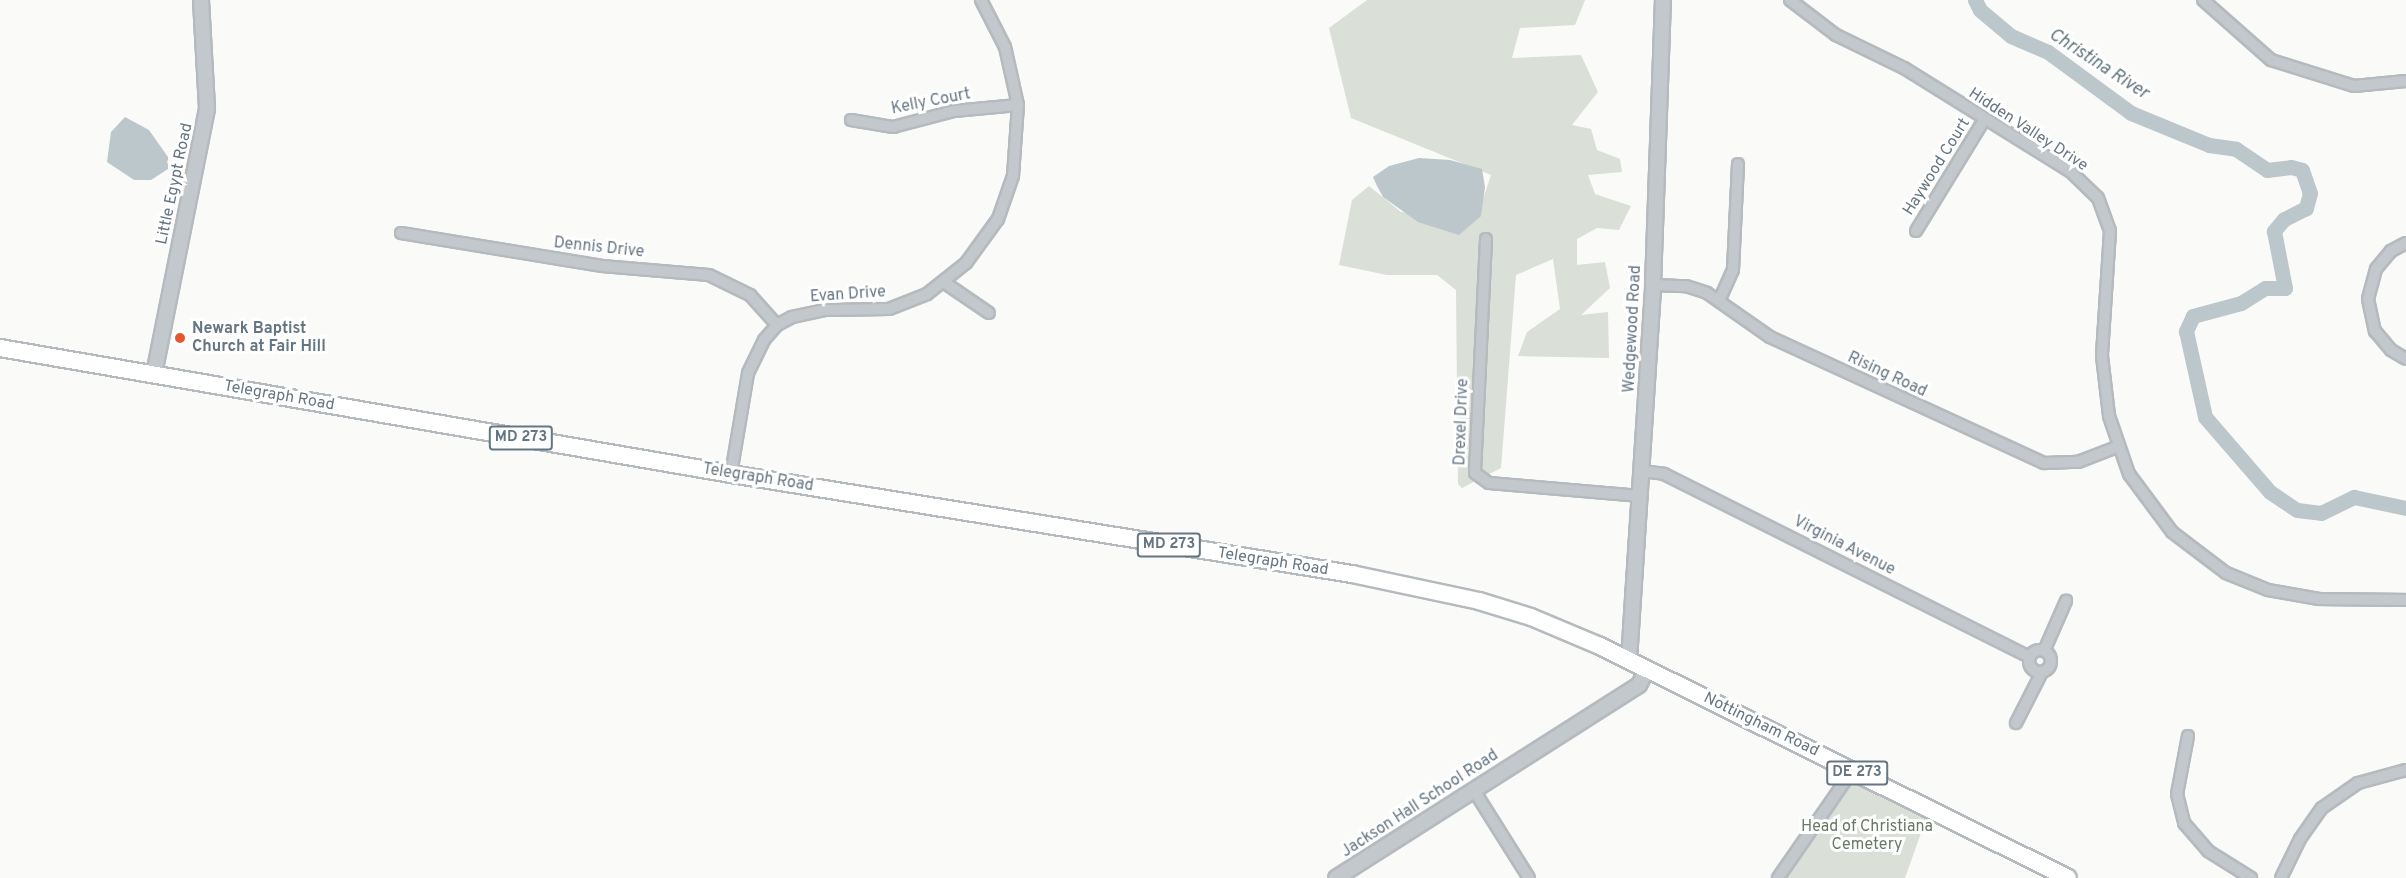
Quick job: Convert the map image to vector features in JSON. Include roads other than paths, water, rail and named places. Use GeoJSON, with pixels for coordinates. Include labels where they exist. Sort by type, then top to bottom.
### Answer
{"type":"FeatureCollection","features":[{"type":"Feature","properties":{"kind":"main road","name":"Telegraph Road"},"geometry":{"type":"LineString","coordinates":[[0,348],[731,474],[1352,574],[1438,591],[1515,612]]}},
{"type":"Feature","properties":{"kind":"main road","name":"Nottingham Road"},"geometry":{"type":"LineString","coordinates":[[1515,612],[1629,660],[2068,878]]}},
{"type":"Feature","properties":{"kind":"street","name":"Little Egypt Road"},"geometry":{"type":"LineString","coordinates":[[154,374],[207,108],[201,0]]}},
{"type":"Feature","properties":{"kind":"street","name":"Evan Drive"},"geometry":{"type":"LineString","coordinates":[[777,325],[792,317],[824,310],[889,309],[945,283],[980,248],[1004,206],[1016,158],[1018,105],[1005,47],[981,0]]}},
{"type":"Feature","properties":{"kind":"street","name":"Wedgewood Road"},"geometry":{"type":"LineString","coordinates":[[1629,660],[1653,285],[1663,0]]}},
{"type":"Feature","properties":{"kind":"street","name":"Hidden Valley Drive"},"geometry":{"type":"LineString","coordinates":[[1790,0],[1836,35],[1904,68],[1984,120],[2071,172],[2092,192],[2105,213],[2110,247],[2102,365],[2117,447],[2156,516],[2188,547],[2226,573],[2291,595],[2406,600]]}},
{"type":"Feature","properties":{"kind":"street"},"geometry":{"type":"LineString","coordinates":[[2203,0],[2271,60],[2354,86],[2406,81]]}},
{"type":"Feature","properties":{"kind":"street","name":"Kelly Court"},"geometry":{"type":"LineString","coordinates":[[851,120],[893,127],[954,111],[1018,105]]}},
{"type":"Feature","properties":{"kind":"street","name":"Haywood Court"},"geometry":{"type":"LineString","coordinates":[[1916,231],[1984,120]]}},
{"type":"Feature","properties":{"kind":"street"},"geometry":{"type":"LineString","coordinates":[[1719,302],[1733,270],[1738,164]]}},
{"type":"Feature","properties":{"kind":"street","name":"Dennis Drive"},"geometry":{"type":"LineString","coordinates":[[401,233],[602,266],[709,275],[750,295],[777,325]]}},
{"type":"Feature","properties":{"kind":"street","name":"Drexel Drive"},"geometry":{"type":"LineString","coordinates":[[1486,239],[1475,473],[1489,483],[1640,496]]}},
{"type":"Feature","properties":{"kind":"street"},"geometry":{"type":"LineString","coordinates":[[2406,243],[2391,251],[2376,269],[2368,299],[2375,331],[2391,350],[2406,358]]}},
{"type":"Feature","properties":{"kind":"street"},"geometry":{"type":"LineString","coordinates":[[945,283],[989,314]]}},
{"type":"Feature","properties":{"kind":"street","name":"Rising Road"},"geometry":{"type":"LineString","coordinates":[[1653,285],[1697,289],[1785,345],[2033,459],[2067,464],[2117,447]]}},
{"type":"Feature","properties":{"kind":"street"},"geometry":{"type":"LineString","coordinates":[[731,474],[748,373],[764,340],[777,325]]}},
{"type":"Feature","properties":{"kind":"street","name":"Virginia Avenue"},"geometry":{"type":"LineString","coordinates":[[1641,471],[1664,474],[2030,657],[2031,668],[2042,672]]}},
{"type":"Feature","properties":{"kind":"street"},"geometry":{"type":"LineString","coordinates":[[2030,657],[2044,651],[2066,601]]}},
{"type":"Feature","properties":{"kind":"street"},"geometry":{"type":"LineString","coordinates":[[2016,723],[2042,672],[2052,662],[2044,651]]}},
{"type":"Feature","properties":{"kind":"street","name":"Jackson Hall School Road"},"geometry":{"type":"LineString","coordinates":[[1336,878],[1521,758],[1639,685],[1647,669]]}},
{"type":"Feature","properties":{"kind":"street"},"geometry":{"type":"LineString","coordinates":[[2188,736],[2177,794],[2184,823],[2208,851],[2251,878]]}},
{"type":"Feature","properties":{"kind":"street"},"geometry":{"type":"LineString","coordinates":[[2281,878],[2300,839],[2322,808],[2358,783],[2406,770]]}},
{"type":"Feature","properties":{"kind":"street"},"geometry":{"type":"LineString","coordinates":[[1778,878],[1852,771]]}},
{"type":"Feature","properties":{"kind":"street"},"geometry":{"type":"LineString","coordinates":[[1473,789],[1529,878]]}},
{"type":"Feature","properties":{"kind":"waterway","name":"Christina River"},"geometry":{"type":"LineString","coordinates":[[1975,0],[1980,10],[2011,36],[2048,52],[2131,113],[2209,145],[2236,149],[2267,170],[2291,167],[2302,170],[2310,193],[2306,208],[2284,219],[2274,231],[2285,288],[2265,288],[2241,303],[2193,316],[2186,331],[2205,417],[2270,492],[2297,510],[2321,513],[2354,497],[2406,508]]}},
{"type":"Feature","properties":{"kind":"place","name":"Newark Baptist Church at Fair Hill"},"geometry":{"type":"Point","coordinates":[180,338]}},
{"type":"Feature","properties":{"kind":"park label","name":"Head of Christiana Cemetery"},"geometry":{"type":"Point","coordinates":[1867,836]}}]}
